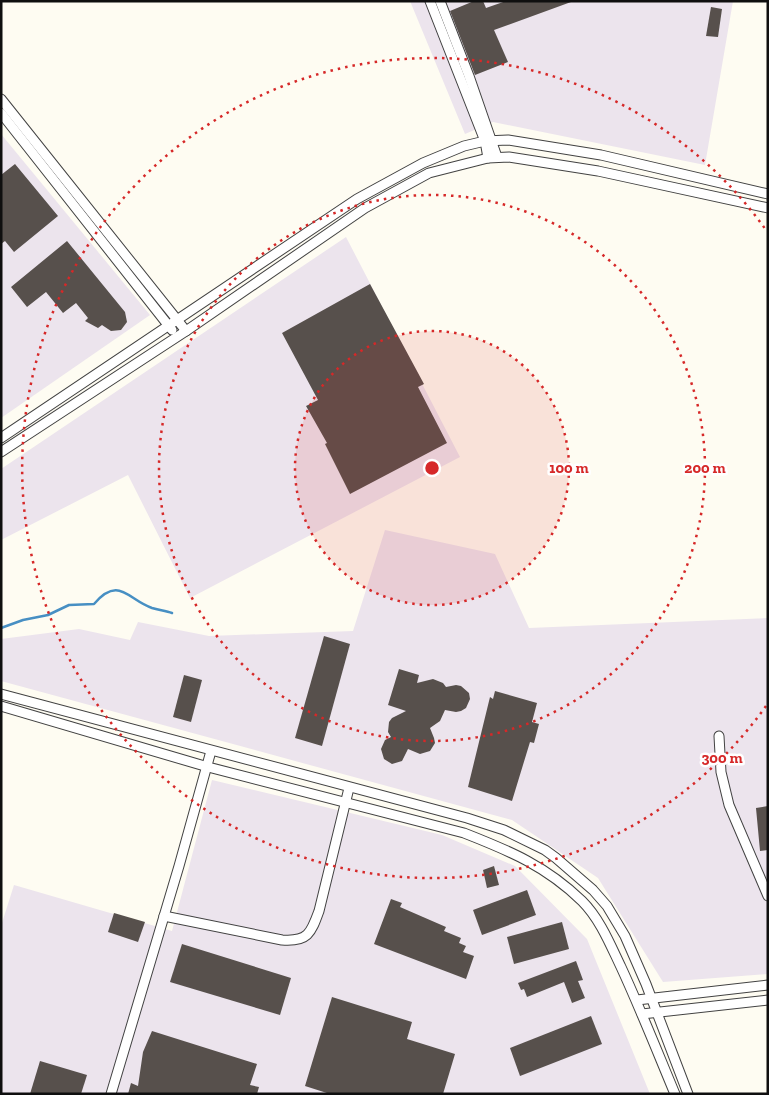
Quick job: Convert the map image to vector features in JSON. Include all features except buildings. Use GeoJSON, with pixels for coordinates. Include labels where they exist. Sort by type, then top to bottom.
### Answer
{"type":"FeatureCollection","features":[{"type":"Feature","properties":{"kind":"street"},"geometry":{"type":"LineString","coordinates":[[430,1],[489,141]]}},
{"type":"Feature","properties":{"kind":"street"},"geometry":{"type":"LineString","coordinates":[[440,1],[489,141],[492,157]]}},
{"type":"Feature","properties":{"kind":"street"},"geometry":{"type":"LineString","coordinates":[[1,99],[186,331]]}},
{"type":"Feature","properties":{"kind":"street"},"geometry":{"type":"LineString","coordinates":[[1,113],[177,337]]}},
{"type":"Feature","properties":{"kind":"street"},"geometry":{"type":"LineString","coordinates":[[1,438],[344,207],[423,163],[464,146],[489,141],[508,140],[601,155],[768,194]]}},
{"type":"Feature","properties":{"kind":"street"},"geometry":{"type":"LineString","coordinates":[[1,452],[186,331],[365,208],[429,173],[492,157],[510,157],[598,171],[768,208]]}},
{"type":"Feature","properties":{"kind":"street"},"geometry":{"type":"LineString","coordinates":[[344,207],[351,218]]}},
{"type":"Feature","properties":{"kind":"street"},"geometry":{"type":"LineString","coordinates":[[122,266],[129,259]]}},
{"type":"Feature","properties":{"kind":"street"},"geometry":{"type":"LineString","coordinates":[[1,694],[467,818],[504,830],[533,843],[556,858],[593,890],[613,916],[625,936],[688,1094]]}},
{"type":"Feature","properties":{"kind":"street"},"geometry":{"type":"LineString","coordinates":[[1,706],[208,766],[464,833],[538,866],[563,884],[596,917],[636,1000],[674,1094]]}},
{"type":"Feature","properties":{"kind":"street"},"geometry":{"type":"LineString","coordinates":[[719,736],[721,772],[729,805],[768,896]]}},
{"type":"Feature","properties":{"kind":"street"},"geometry":{"type":"LineString","coordinates":[[111,1094],[211,751]]}},
{"type":"Feature","properties":{"kind":"street"},"geometry":{"type":"LineString","coordinates":[[164,916],[282,940],[297,941],[305,937],[313,927],[319,911],[349,788]]}},
{"type":"Feature","properties":{"kind":"street"},"geometry":{"type":"LineString","coordinates":[[636,1000],[768,985]]}},
{"type":"Feature","properties":{"kind":"street"},"geometry":{"type":"LineString","coordinates":[[642,1014],[768,1000]]}},
{"type":"Feature","properties":{"kind":"shaded area"},"geometry":{"type":"Polygon","coordinates":[[[410,1],[733,1],[705,165],[493,122],[465,134],[410,1]]]}},
{"type":"Feature","properties":{"kind":"shaded area"},"geometry":{"type":"Polygon","coordinates":[[[1,134],[150,315],[1,418],[1,134]]]}},
{"type":"Feature","properties":{"kind":"shaded area"},"geometry":{"type":"Polygon","coordinates":[[[346,237],[460,457],[190,598],[128,475],[1,540],[1,469],[346,237]]]}},
{"type":"Feature","properties":{"kind":"shaded area"},"geometry":{"type":"Polygon","coordinates":[[[385,530],[495,554],[529,628],[768,618],[768,974],[663,982],[598,878],[512,820],[1,681],[1,639],[79,629],[130,640],[138,622],[209,636],[353,631],[385,530]]]}},
{"type":"Feature","properties":{"kind":"shaded area"},"geometry":{"type":"Polygon","coordinates":[[[212,780],[442,835],[515,866],[587,939],[650,1094],[1,1094],[1,926],[14,885],[172,931],[212,780]]]}},
{"type":"Feature","properties":{"kind":"waterway"},"geometry":{"type":"LineString","coordinates":[[1,628],[23,620],[48,615],[69,605],[94,604],[110,591],[117,590],[152,608],[172,613]]}}]}
